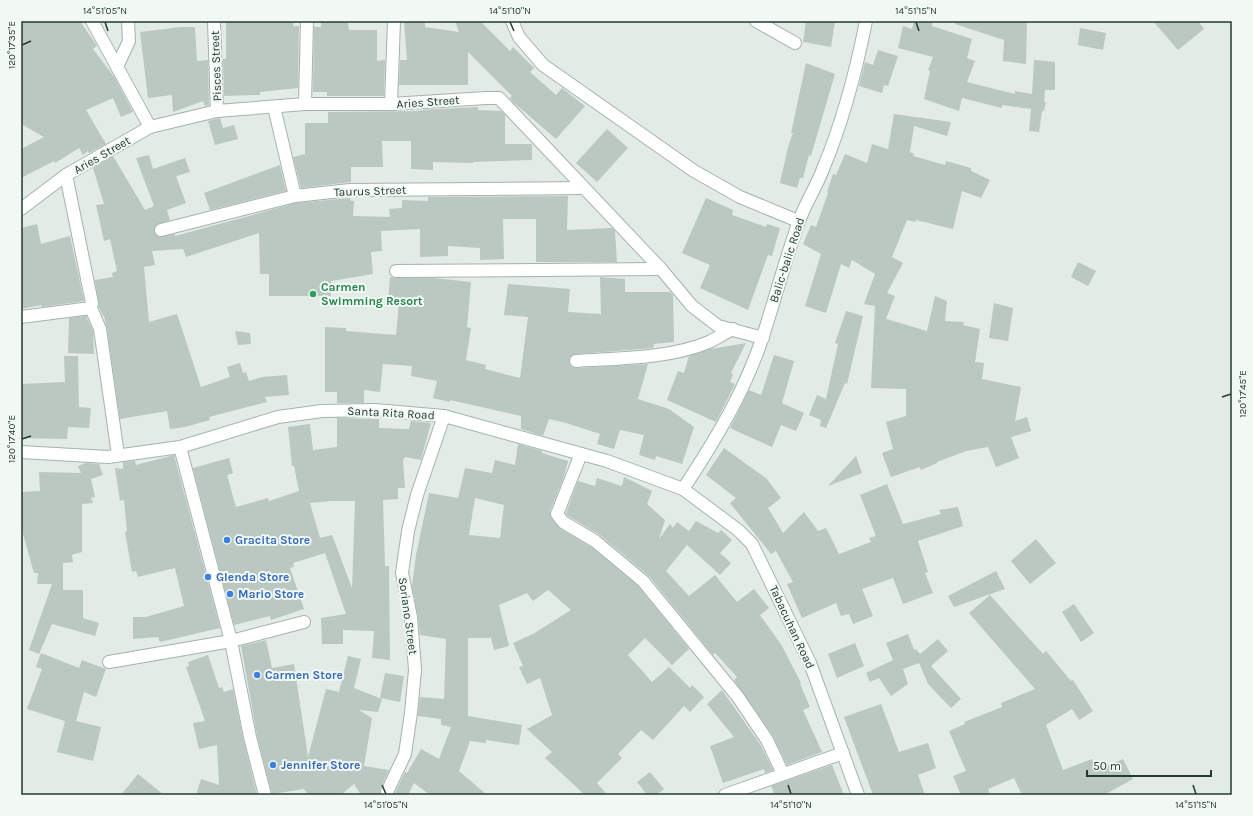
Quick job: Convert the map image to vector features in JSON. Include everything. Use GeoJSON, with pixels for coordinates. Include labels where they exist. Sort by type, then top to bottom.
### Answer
{"type":"FeatureCollection","features":[{"type":"Feature","properties":{"kind":"street"},"geometry":{"type":"LineString","coordinates":[[92,21],[150,127]]}},
{"type":"Feature","properties":{"kind":"street"},"geometry":{"type":"LineString","coordinates":[[117,67],[130,41],[128,21]]}},
{"type":"Feature","properties":{"kind":"street","name":"Pisces Street"},"geometry":{"type":"LineString","coordinates":[[214,21],[217,111]]}},
{"type":"Feature","properties":{"kind":"street"},"geometry":{"type":"LineString","coordinates":[[305,104],[307,21]]}},
{"type":"Feature","properties":{"kind":"street"},"geometry":{"type":"LineString","coordinates":[[391,104],[394,21]]}},
{"type":"Feature","properties":{"kind":"street"},"geometry":{"type":"LineString","coordinates":[[512,21],[518,37],[543,65],[694,171],[740,197],[798,221]]}},
{"type":"Feature","properties":{"kind":"street"},"geometry":{"type":"LineString","coordinates":[[756,21],[794,43]]}},
{"type":"Feature","properties":{"kind":"street","name":"Balic-balic Road"},"geometry":{"type":"LineString","coordinates":[[684,488],[711,447],[736,401],[763,338],[798,221],[823,171],[842,121],[866,21]]}},
{"type":"Feature","properties":{"kind":"street","name":"Aries Street"},"geometry":{"type":"LineString","coordinates":[[21,208],[66,175],[150,127],[217,111],[305,104],[391,104],[499,98],[661,269],[692,306],[718,326],[763,338]]}},
{"type":"Feature","properties":{"kind":"street"},"geometry":{"type":"LineString","coordinates":[[274,107],[295,196]]}},
{"type":"Feature","properties":{"kind":"street"},"geometry":{"type":"LineString","coordinates":[[66,175],[92,303],[91,308],[100,328],[118,455]]}},
{"type":"Feature","properties":{"kind":"street","name":"Taurus Street"},"geometry":{"type":"LineString","coordinates":[[161,230],[295,196],[350,190],[583,188]]}},
{"type":"Feature","properties":{"kind":"street"},"geometry":{"type":"LineString","coordinates":[[396,271],[661,269]]}},
{"type":"Feature","properties":{"kind":"street"},"geometry":{"type":"LineString","coordinates":[[21,317],[91,308]]}},
{"type":"Feature","properties":{"kind":"street"},"geometry":{"type":"LineString","coordinates":[[576,361],[630,357],[678,351],[708,342],[733,329]]}},
{"type":"Feature","properties":{"kind":"street","name":"Santa Rita Road"},"geometry":{"type":"LineString","coordinates":[[21,452],[108,457],[180,447],[278,418],[322,411],[376,410],[444,416],[607,461],[684,488]]}},
{"type":"Feature","properties":{"kind":"street","name":"Soriano Street"},"geometry":{"type":"LineString","coordinates":[[387,792],[405,754],[412,713],[415,670],[411,617],[402,573],[408,531],[417,495],[444,416]]}},
{"type":"Feature","properties":{"kind":"street"},"geometry":{"type":"LineString","coordinates":[[180,447],[231,641],[250,737],[265,795]]}},
{"type":"Feature","properties":{"kind":"street"},"geometry":{"type":"LineString","coordinates":[[581,454],[558,514],[563,522],[595,541],[643,581],[738,697],[767,740],[783,774]]}},
{"type":"Feature","properties":{"kind":"street","name":"Tabacuhan Road"},"geometry":{"type":"LineString","coordinates":[[684,488],[738,530],[752,544],[810,663],[858,795]]}},
{"type":"Feature","properties":{"kind":"street"},"geometry":{"type":"LineString","coordinates":[[109,662],[231,641],[304,622]]}},
{"type":"Feature","properties":{"kind":"street"},"geometry":{"type":"LineString","coordinates":[[725,795],[843,753]]}},
{"type":"Feature","properties":{"kind":"building"},"geometry":{"type":"Polygon","coordinates":[[[21,21],[80,21],[97,46],[93,49],[115,78],[133,112],[121,117],[113,98],[86,110],[106,144],[89,153],[88,151],[83,155],[79,148],[55,163],[54,161],[21,178],[21,149],[44,137],[21,124],[21,21]]]}},
{"type":"Feature","properties":{"kind":"building"},"geometry":{"type":"Polygon","coordinates":[[[226,21],[294,21],[293,26],[299,26],[298,88],[260,92],[260,95],[224,96],[223,59],[226,59],[226,21]]]}},
{"type":"Feature","properties":{"kind":"building"},"geometry":{"type":"Polygon","coordinates":[[[321,21],[348,21],[349,30],[377,30],[377,61],[385,60],[384,96],[327,96],[327,92],[313,92],[314,27],[321,27],[321,21]]]}},
{"type":"Feature","properties":{"kind":"building"},"geometry":{"type":"Polygon","coordinates":[[[404,21],[425,21],[425,27],[459,32],[455,21],[480,21],[510,51],[513,47],[534,68],[530,72],[556,95],[562,88],[585,106],[556,139],[513,102],[510,98],[512,96],[468,52],[468,85],[399,85],[400,60],[407,60],[404,21]]]}},
{"type":"Feature","properties":{"kind":"building"},"geometry":{"type":"Polygon","coordinates":[[[806,21],[835,21],[831,47],[803,42],[806,21]]]}},
{"type":"Feature","properties":{"kind":"building"},"geometry":{"type":"Polygon","coordinates":[[[914,21],[933,21],[932,26],[972,39],[967,58],[975,61],[967,82],[1015,94],[1015,91],[1032,94],[1034,60],[1055,62],[1055,90],[1045,90],[1044,102],[1046,102],[1044,111],[1042,111],[1039,132],[1029,131],[1031,109],[1002,105],[1002,108],[962,98],[959,111],[924,99],[930,71],[928,70],[933,57],[898,48],[903,26],[912,29],[914,21]]]}},
{"type":"Feature","properties":{"kind":"building"},"geometry":{"type":"Polygon","coordinates":[[[956,21],[1027,21],[1026,64],[1003,61],[1004,40],[955,24],[956,21]]]}},
{"type":"Feature","properties":{"kind":"building"},"geometry":{"type":"Polygon","coordinates":[[[1153,21],[1198,21],[1204,29],[1178,50],[1153,21]]]}},
{"type":"Feature","properties":{"kind":"building"},"geometry":{"type":"Polygon","coordinates":[[[181,27],[195,27],[197,61],[208,60],[209,105],[205,106],[203,101],[173,112],[172,95],[148,98],[140,32],[181,27]]]}},
{"type":"Feature","properties":{"kind":"building"},"geometry":{"type":"Polygon","coordinates":[[[1080,28],[1106,33],[1103,50],[1078,45],[1080,28]]]}},
{"type":"Feature","properties":{"kind":"building"},"geometry":{"type":"Polygon","coordinates":[[[878,50],[898,56],[888,86],[884,85],[882,93],[859,86],[865,62],[873,65],[878,50]]]}},
{"type":"Feature","properties":{"kind":"building"},"geometry":{"type":"Polygon","coordinates":[[[806,63],[835,74],[811,156],[809,155],[803,178],[800,178],[797,188],[780,183],[788,147],[793,133],[791,133],[806,63]]]}},
{"type":"Feature","properties":{"kind":"building"},"geometry":{"type":"Polygon","coordinates":[[[478,107],[478,110],[501,111],[505,115],[505,144],[532,144],[532,160],[473,163],[433,162],[433,170],[411,169],[411,141],[382,141],[383,167],[351,167],[351,182],[301,188],[293,157],[305,154],[305,123],[328,123],[328,112],[420,111],[478,107]]]}},
{"type":"Feature","properties":{"kind":"building"},"geometry":{"type":"Polygon","coordinates":[[[894,114],[951,122],[947,136],[914,126],[910,152],[914,154],[913,156],[945,165],[946,161],[971,168],[971,171],[990,180],[981,198],[962,191],[953,229],[916,220],[915,222],[907,220],[892,257],[903,263],[887,293],[895,296],[886,319],[927,331],[935,296],[947,301],[945,321],[964,322],[963,325],[980,329],[975,362],[984,363],[982,379],[1021,387],[1015,421],[1027,417],[1031,431],[1011,437],[1019,458],[996,467],[988,447],[966,451],[921,470],[920,467],[891,477],[882,453],[893,449],[886,422],[906,416],[906,389],[871,388],[875,306],[864,304],[875,274],[852,260],[849,268],[841,264],[826,313],[805,306],[821,254],[803,244],[811,225],[816,227],[833,174],[836,175],[845,154],[867,163],[872,144],[888,149],[894,114]]]}},
{"type":"Feature","properties":{"kind":"building"},"geometry":{"type":"Polygon","coordinates":[[[220,118],[223,128],[234,125],[238,139],[215,145],[208,121],[220,118]]]}},
{"type":"Feature","properties":{"kind":"building"},"geometry":{"type":"Polygon","coordinates":[[[607,129],[628,148],[597,182],[576,163],[607,129]]]}},
{"type":"Feature","properties":{"kind":"building"},"geometry":{"type":"Polygon","coordinates":[[[149,155],[153,169],[185,158],[190,172],[176,176],[186,203],[167,210],[170,220],[156,225],[154,232],[159,237],[175,234],[175,236],[296,203],[350,198],[351,201],[354,201],[353,216],[390,217],[389,209],[402,208],[402,200],[428,201],[428,197],[568,196],[567,230],[612,228],[615,231],[617,262],[536,262],[536,219],[503,219],[504,259],[480,260],[480,248],[448,246],[448,256],[420,257],[420,229],[381,231],[382,251],[371,252],[373,274],[331,281],[331,296],[269,296],[269,274],[260,274],[259,233],[186,257],[183,249],[152,251],[155,265],[144,267],[149,322],[177,314],[201,387],[230,377],[227,367],[240,363],[243,373],[246,372],[249,381],[262,377],[287,375],[289,395],[265,397],[267,402],[209,417],[210,420],[185,427],[170,429],[167,411],[120,419],[107,328],[104,316],[99,307],[95,280],[113,277],[112,273],[117,271],[110,239],[104,241],[96,205],[104,204],[93,168],[113,156],[145,210],[154,206],[136,158],[149,155]]]}},
{"type":"Feature","properties":{"kind":"building"},"geometry":{"type":"Polygon","coordinates":[[[280,165],[286,191],[210,210],[204,193],[280,165]]]}},
{"type":"Feature","properties":{"kind":"building"},"geometry":{"type":"Polygon","coordinates":[[[706,198],[733,210],[732,215],[766,227],[767,224],[780,228],[772,256],[768,255],[748,310],[700,288],[710,265],[682,253],[706,198]]]}},
{"type":"Feature","properties":{"kind":"building"},"geometry":{"type":"Polygon","coordinates":[[[37,224],[41,244],[70,236],[84,301],[42,307],[41,305],[21,309],[21,228],[37,224]]]}},
{"type":"Feature","properties":{"kind":"building"},"geometry":{"type":"Polygon","coordinates":[[[1078,262],[1096,271],[1088,286],[1071,277],[1078,262]]]}},
{"type":"Feature","properties":{"kind":"building"},"geometry":{"type":"Polygon","coordinates":[[[390,277],[434,278],[471,282],[467,327],[471,328],[466,360],[486,365],[485,369],[520,378],[528,317],[504,315],[508,284],[570,289],[568,312],[601,314],[600,277],[625,279],[625,292],[670,292],[673,295],[674,342],[654,344],[653,348],[576,354],[570,357],[569,362],[572,367],[576,368],[648,364],[638,399],[669,409],[694,427],[682,464],[656,456],[655,460],[639,455],[644,435],[620,430],[614,449],[597,444],[600,434],[566,423],[549,419],[543,436],[521,429],[521,416],[450,400],[450,402],[433,398],[437,381],[411,376],[412,366],[383,364],[380,392],[364,390],[364,403],[337,403],[337,392],[325,392],[325,327],[346,328],[346,331],[396,335],[399,302],[388,301],[390,277]]]}},
{"type":"Feature","properties":{"kind":"building"},"geometry":{"type":"Polygon","coordinates":[[[994,303],[1013,308],[1008,341],[989,338],[994,303]]]}},
{"type":"Feature","properties":{"kind":"building"},"geometry":{"type":"Polygon","coordinates":[[[846,311],[863,316],[847,384],[845,383],[826,428],[820,426],[821,420],[809,415],[817,395],[826,399],[838,344],[835,343],[846,311]]]}},
{"type":"Feature","properties":{"kind":"building"},"geometry":{"type":"Polygon","coordinates":[[[86,316],[93,331],[94,354],[68,353],[69,318],[86,316]]]}},
{"type":"Feature","properties":{"kind":"building"},"geometry":{"type":"Polygon","coordinates":[[[235,331],[250,333],[251,344],[238,345],[235,331]]]}},
{"type":"Feature","properties":{"kind":"building"},"geometry":{"type":"Polygon","coordinates":[[[746,343],[731,373],[733,375],[730,382],[735,384],[716,422],[667,400],[678,371],[684,373],[689,356],[711,349],[746,343]]]}},
{"type":"Feature","properties":{"kind":"building"},"geometry":{"type":"Polygon","coordinates":[[[774,355],[794,361],[782,403],[804,413],[796,431],[781,425],[772,447],[730,428],[749,390],[761,395],[774,355]]]}},
{"type":"Feature","properties":{"kind":"building"},"geometry":{"type":"Polygon","coordinates":[[[64,356],[78,356],[79,407],[91,408],[89,428],[68,427],[67,439],[21,438],[21,384],[65,382],[64,356]]]}},
{"type":"Feature","properties":{"kind":"building"},"geometry":{"type":"Polygon","coordinates":[[[337,418],[379,419],[379,428],[409,429],[411,421],[431,423],[421,460],[405,457],[403,460],[405,488],[398,488],[398,499],[383,500],[385,566],[389,566],[390,660],[372,658],[374,631],[343,630],[343,644],[322,644],[321,618],[346,614],[325,553],[293,563],[294,567],[290,568],[304,609],[271,620],[270,616],[234,625],[193,468],[229,458],[233,473],[227,475],[236,507],[268,498],[269,501],[299,491],[294,466],[292,466],[288,427],[310,424],[313,450],[337,447],[337,418]],[[355,501],[310,503],[320,538],[332,535],[352,588],[355,501]]]}},
{"type":"Feature","properties":{"kind":"building"},"geometry":{"type":"Polygon","coordinates":[[[518,444],[568,461],[564,477],[550,511],[551,518],[559,528],[591,547],[638,586],[689,649],[672,665],[645,638],[628,655],[652,682],[669,667],[690,688],[692,685],[704,697],[690,712],[684,706],[653,740],[641,730],[618,754],[622,758],[597,783],[607,795],[585,795],[545,758],[552,752],[527,729],[552,715],[540,678],[527,684],[519,667],[523,666],[513,643],[533,634],[571,610],[548,590],[533,601],[527,593],[499,605],[509,646],[494,650],[491,638],[468,638],[468,716],[522,725],[519,745],[486,740],[486,743],[470,741],[459,771],[487,795],[430,795],[414,783],[408,795],[394,795],[405,772],[407,773],[421,749],[439,759],[451,727],[441,725],[441,719],[418,716],[420,697],[444,699],[446,639],[420,635],[412,586],[416,555],[429,493],[458,498],[465,468],[492,473],[495,460],[515,465],[518,444]],[[475,498],[469,535],[500,538],[504,505],[475,498]]]}},
{"type":"Feature","properties":{"kind":"building"},"geometry":{"type":"Polygon","coordinates":[[[724,448],[767,479],[781,498],[768,508],[783,533],[804,512],[818,531],[826,528],[839,554],[871,542],[869,538],[876,536],[860,495],[887,484],[903,524],[941,514],[939,510],[958,507],[963,526],[918,541],[928,572],[925,573],[933,593],[903,604],[893,578],[862,589],[873,616],[853,624],[849,614],[841,616],[836,603],[802,618],[787,584],[793,582],[776,551],[771,554],[730,503],[736,498],[706,475],[724,448]]]}},
{"type":"Feature","properties":{"kind":"building"},"geometry":{"type":"Polygon","coordinates":[[[174,455],[220,628],[160,642],[158,637],[133,639],[133,617],[146,617],[184,606],[175,568],[138,577],[136,571],[132,572],[125,532],[127,531],[124,500],[120,501],[115,468],[123,469],[123,462],[135,461],[136,465],[174,455]]]}},
{"type":"Feature","properties":{"kind":"building"},"geometry":{"type":"Polygon","coordinates":[[[856,456],[862,473],[828,486],[856,456]]]}},
{"type":"Feature","properties":{"kind":"building"},"geometry":{"type":"Polygon","coordinates":[[[86,463],[99,464],[103,475],[91,479],[95,497],[91,498],[93,503],[82,504],[82,552],[72,555],[73,562],[63,563],[63,590],[83,590],[83,618],[99,623],[95,636],[52,624],[39,654],[29,650],[52,584],[37,584],[38,573],[34,573],[21,527],[21,492],[40,491],[39,472],[81,473],[78,466],[86,463]]]}},
{"type":"Feature","properties":{"kind":"building"},"geometry":{"type":"Polygon","coordinates":[[[624,477],[652,491],[647,504],[665,520],[659,539],[670,524],[673,528],[677,522],[689,531],[696,521],[718,533],[721,530],[732,540],[720,553],[731,563],[720,575],[687,545],[666,571],[689,596],[715,575],[737,602],[754,589],[769,608],[760,615],[782,646],[801,683],[800,684],[810,707],[803,710],[822,752],[787,765],[773,736],[734,680],[737,677],[715,653],[713,655],[649,576],[600,535],[568,516],[566,513],[578,481],[595,486],[597,478],[622,486],[624,477]]]}},
{"type":"Feature","properties":{"kind":"building"},"geometry":{"type":"Polygon","coordinates":[[[1036,539],[1056,563],[1030,584],[1011,561],[1036,539]]]}},
{"type":"Feature","properties":{"kind":"building"},"geometry":{"type":"Polygon","coordinates":[[[996,571],[1005,589],[954,607],[948,596],[996,571]]]}},
{"type":"Feature","properties":{"kind":"building"},"geometry":{"type":"Polygon","coordinates":[[[990,595],[1043,654],[1046,651],[1071,681],[1073,680],[1093,711],[1079,720],[1072,709],[1046,725],[1063,770],[1092,759],[1097,771],[1123,759],[1133,779],[1104,795],[1022,795],[1014,778],[988,789],[990,795],[961,795],[953,776],[966,771],[949,731],[965,724],[964,722],[1002,707],[1001,703],[1035,689],[969,613],[990,595]]]}},
{"type":"Feature","properties":{"kind":"building"},"geometry":{"type":"Polygon","coordinates":[[[1074,604],[1094,633],[1081,642],[1062,612],[1074,604]]]}},
{"type":"Feature","properties":{"kind":"building"},"geometry":{"type":"Polygon","coordinates":[[[908,634],[914,650],[916,649],[920,654],[938,639],[948,651],[931,666],[961,699],[951,708],[928,684],[919,663],[903,669],[908,684],[891,696],[879,678],[870,682],[866,673],[893,660],[886,643],[908,634]]]}},
{"type":"Feature","properties":{"kind":"building"},"geometry":{"type":"Polygon","coordinates":[[[266,640],[272,668],[294,664],[308,757],[326,689],[339,692],[348,656],[361,659],[354,688],[382,699],[378,712],[359,710],[372,718],[364,766],[389,770],[380,789],[380,795],[361,795],[354,784],[341,795],[308,795],[304,789],[272,794],[257,735],[241,646],[266,640]]]}},
{"type":"Feature","properties":{"kind":"building"},"geometry":{"type":"Polygon","coordinates":[[[855,643],[864,666],[837,678],[828,654],[855,643]]]}},
{"type":"Feature","properties":{"kind":"building"},"geometry":{"type":"Polygon","coordinates":[[[41,653],[79,668],[82,660],[106,669],[96,697],[84,692],[76,721],[101,727],[93,761],[57,752],[65,721],[27,709],[42,669],[36,667],[41,653]]]}},
{"type":"Feature","properties":{"kind":"building"},"geometry":{"type":"Polygon","coordinates":[[[208,655],[219,688],[222,687],[224,692],[233,689],[257,795],[196,795],[201,779],[219,785],[217,745],[199,749],[193,723],[205,721],[186,667],[189,666],[188,662],[208,655]]]}},
{"type":"Feature","properties":{"kind":"building"},"geometry":{"type":"Polygon","coordinates":[[[385,673],[404,676],[400,702],[380,698],[385,673]]]}},
{"type":"Feature","properties":{"kind":"building"},"geometry":{"type":"Polygon","coordinates":[[[722,690],[760,744],[773,770],[765,773],[764,769],[723,783],[710,746],[734,737],[707,704],[722,690]]]}},
{"type":"Feature","properties":{"kind":"building"},"geometry":{"type":"Polygon","coordinates":[[[881,704],[899,752],[928,743],[936,768],[918,775],[925,795],[873,795],[844,717],[881,704]]]}},
{"type":"Feature","properties":{"kind":"building"},"geometry":{"type":"Polygon","coordinates":[[[832,765],[844,795],[775,795],[771,786],[832,765]]]}},
{"type":"Feature","properties":{"kind":"building"},"geometry":{"type":"Polygon","coordinates":[[[650,772],[664,789],[656,795],[647,795],[637,782],[650,772]]]}},
{"type":"Feature","properties":{"kind":"building"},"geometry":{"type":"Polygon","coordinates":[[[138,774],[164,795],[121,795],[138,774]]]}},
{"type":"Feature","properties":{"kind":"place","name":"Carmen Swimming Resort"},"geometry":{"type":"Point","coordinates":[313,294]}},
{"type":"Feature","properties":{"kind":"place","name":"Gracita Store"},"geometry":{"type":"Point","coordinates":[227,540]}},
{"type":"Feature","properties":{"kind":"place","name":"Glenda Store"},"geometry":{"type":"Point","coordinates":[208,577]}},
{"type":"Feature","properties":{"kind":"place","name":"Mario Store"},"geometry":{"type":"Point","coordinates":[230,594]}},
{"type":"Feature","properties":{"kind":"place","name":"Carmen Store"},"geometry":{"type":"Point","coordinates":[257,675]}},
{"type":"Feature","properties":{"kind":"place","name":"Jennifer Store"},"geometry":{"type":"Point","coordinates":[273,765]}}]}
